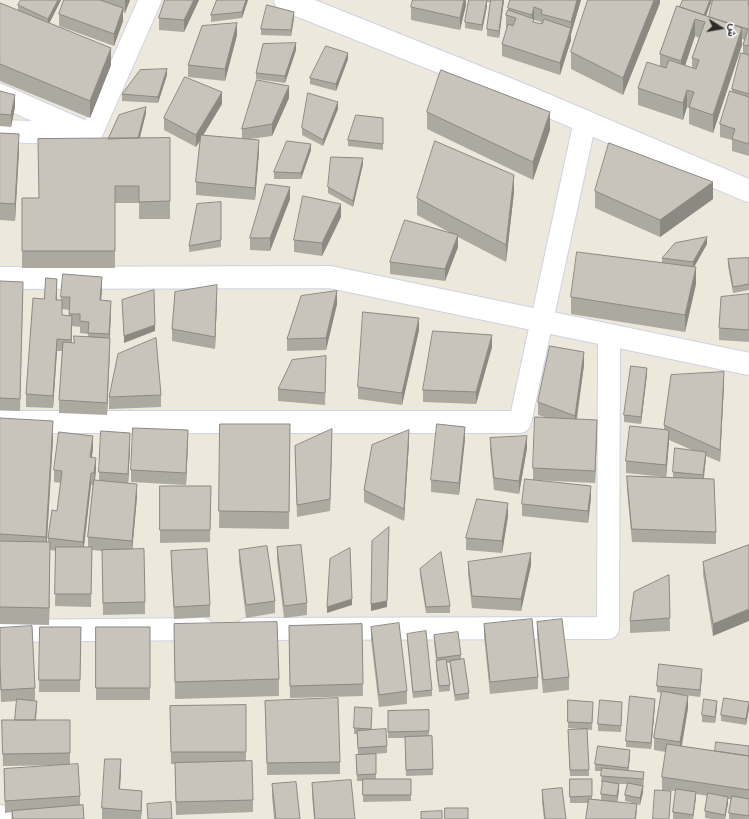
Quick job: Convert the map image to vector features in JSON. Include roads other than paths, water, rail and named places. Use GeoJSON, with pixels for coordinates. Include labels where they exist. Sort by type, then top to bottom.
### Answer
{"type":"FeatureCollection","features":[{"type":"Feature","properties":{"kind":"street"},"geometry":{"type":"LineString","coordinates":[[91,134],[150,0]]}},
{"type":"Feature","properties":{"kind":"street"},"geometry":{"type":"LineString","coordinates":[[285,0],[585,121],[749,191]]}},
{"type":"Feature","properties":{"kind":"street"},"geometry":{"type":"LineString","coordinates":[[0,95],[91,134]]}},
{"type":"Feature","properties":{"kind":"street"},"geometry":{"type":"LineString","coordinates":[[0,422],[520,422],[585,121]]}},
{"type":"Feature","properties":{"kind":"street"},"geometry":{"type":"LineString","coordinates":[[0,131],[91,134]]}},
{"type":"Feature","properties":{"kind":"street"},"geometry":{"type":"LineString","coordinates":[[0,278],[330,277],[749,364]]}},
{"type":"Feature","properties":{"kind":"street"},"geometry":{"type":"LineString","coordinates":[[0,631],[608,628],[609,335]]}}]}
